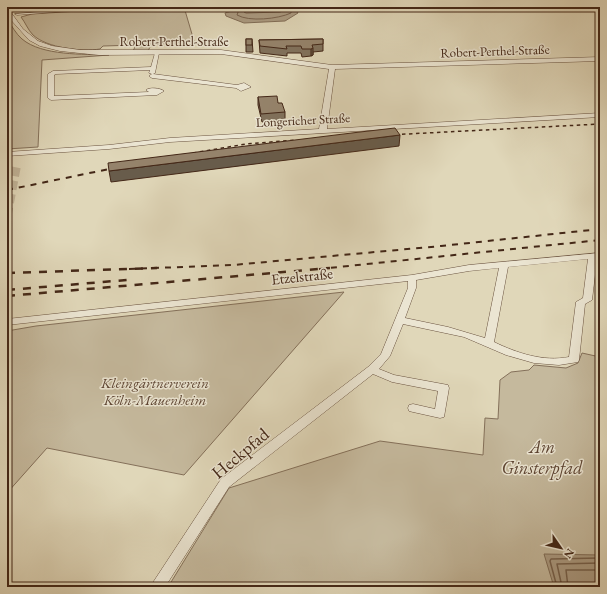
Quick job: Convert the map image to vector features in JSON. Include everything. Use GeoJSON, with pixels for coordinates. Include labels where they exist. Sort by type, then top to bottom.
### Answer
{"type":"FeatureCollection","features":[{"type":"Feature","properties":{"kind":"street"},"geometry":{"type":"LineString","coordinates":[[14,7],[21,29]]}},
{"type":"Feature","properties":{"kind":"street"},"geometry":{"type":"LineString","coordinates":[[8,12],[17,14],[116,7]]}},
{"type":"Feature","properties":{"kind":"street","name":"Robert-Perthel-Straße"},"geometry":{"type":"LineString","coordinates":[[8,12],[26,36],[35,42],[63,50],[100,53],[231,53],[301,64],[332,67],[600,60]]}},
{"type":"Feature","properties":{"kind":"street"},"geometry":{"type":"LineString","coordinates":[[154,68],[55,72],[51,74],[51,98],[148,92],[154,68],[157,53]]}},
{"type":"Feature","properties":{"kind":"street"},"geometry":{"type":"LineString","coordinates":[[324,131],[332,67]]}},
{"type":"Feature","properties":{"kind":"street"},"geometry":{"type":"LineString","coordinates":[[152,76],[237,87]]}},
{"type":"Feature","properties":{"kind":"street","name":"Longericher Straße"},"geometry":{"type":"LineString","coordinates":[[7,154],[170,140],[600,115]]}},
{"type":"Feature","properties":{"kind":"street"},"geometry":{"type":"LineString","coordinates":[[18,153],[17,163],[28,155],[37,152]]}},
{"type":"Feature","properties":{"kind":"street"},"geometry":{"type":"LineString","coordinates":[[400,320],[479,338],[511,354],[534,360],[567,362],[574,360],[581,302],[587,300],[597,256]]}},
{"type":"Feature","properties":{"kind":"street","name":"Etzelstraße"},"geometry":{"type":"LineString","coordinates":[[7,322],[412,278],[469,268],[597,256]]}},
{"type":"Feature","properties":{"kind":"street"},"geometry":{"type":"LineString","coordinates":[[489,344],[504,265]]}},
{"type":"Feature","properties":{"kind":"street","name":"Heckpfad"},"geometry":{"type":"LineString","coordinates":[[157,587],[225,483],[372,370],[385,356],[412,288],[412,278]]}},
{"type":"Feature","properties":{"kind":"street"},"geometry":{"type":"LineString","coordinates":[[372,370],[392,378],[444,388],[440,414],[413,408]]}},
{"type":"Feature","properties":{"kind":"green space"},"geometry":{"type":"Polygon","coordinates":[[[23,7],[184,7],[194,41],[151,45],[148,51],[133,51],[136,45],[103,46],[100,49],[93,50],[65,48],[47,43],[33,35],[21,17],[32,14],[79,11],[80,9],[35,11],[23,7]]]}},
{"type":"Feature","properties":{"kind":"green space"},"geometry":{"type":"Polygon","coordinates":[[[7,19],[22,39],[30,45],[41,49],[64,53],[109,55],[42,60],[38,147],[7,149],[7,19]]]}},
{"type":"Feature","properties":{"kind":"green space","name":"Kleingärtnerverein Köln-Mauenheim"},"geometry":{"type":"Polygon","coordinates":[[[344,292],[184,475],[47,448],[7,493],[7,331],[36,326],[344,292]]]}},
{"type":"Feature","properties":{"kind":"green space","name":"Am Ginsterpfad"},"geometry":{"type":"Polygon","coordinates":[[[582,353],[600,357],[600,587],[168,587],[229,488],[380,441],[483,455],[485,418],[498,419],[500,380],[511,372],[529,370],[534,365],[566,368],[578,363],[582,353]]]}},
{"type":"Feature","properties":{"kind":"water"},"geometry":{"type":"Polygon","coordinates":[[[236,7],[295,7],[298,13],[285,21],[244,23],[226,16],[225,13],[235,10],[236,7]]]}},
{"type":"Feature","properties":{"kind":"water"},"geometry":{"type":"Polygon","coordinates":[[[544,554],[600,555],[600,587],[554,587],[544,554]]]}},
{"type":"Feature","properties":{"kind":"building"},"geometry":{"type":"Polygon","coordinates":[[[246,39],[252,39],[252,45],[246,45],[246,39]]]}},
{"type":"Feature","properties":{"kind":"building"},"geometry":{"type":"Polygon","coordinates":[[[323,39],[323,44],[312,45],[313,48],[311,49],[302,49],[301,46],[286,46],[287,49],[260,46],[259,40],[323,39]]]}},
{"type":"Feature","properties":{"kind":"building"},"geometry":{"type":"Polygon","coordinates":[[[277,96],[278,103],[282,103],[285,112],[261,114],[258,97],[277,96]]]}},
{"type":"Feature","properties":{"kind":"building"},"geometry":{"type":"Polygon","coordinates":[[[395,128],[400,135],[109,171],[108,163],[395,128]]]}},
{"type":"Feature","properties":{"kind":"tunnel"},"geometry":{"type":"LineString","coordinates":[[7,216],[17,163]]}},
{"type":"Feature","properties":{"kind":"railway"},"geometry":{"type":"LineString","coordinates":[[388,135],[600,124]]}},
{"type":"Feature","properties":{"kind":"railway"},"geometry":{"type":"LineString","coordinates":[[193,153],[246,144],[296,140]]}},
{"type":"Feature","properties":{"kind":"railway"},"geometry":{"type":"LineString","coordinates":[[7,190],[119,167]]}},
{"type":"Feature","properties":{"kind":"railway"},"geometry":{"type":"LineString","coordinates":[[142,268],[233,265],[441,246],[600,229]]}},
{"type":"Feature","properties":{"kind":"railway"},"geometry":{"type":"LineString","coordinates":[[322,269],[600,240]]}},
{"type":"Feature","properties":{"kind":"railway"},"geometry":{"type":"LineString","coordinates":[[7,273],[142,268]]}},
{"type":"Feature","properties":{"kind":"railway"},"geometry":{"type":"LineString","coordinates":[[129,269],[142,268]]}},
{"type":"Feature","properties":{"kind":"railway"},"geometry":{"type":"LineString","coordinates":[[142,268],[157,268]]}},
{"type":"Feature","properties":{"kind":"railway"},"geometry":{"type":"LineString","coordinates":[[322,269],[330,268]]}},
{"type":"Feature","properties":{"kind":"railway"},"geometry":{"type":"LineString","coordinates":[[7,296],[322,269]]}},
{"type":"Feature","properties":{"kind":"railway"},"geometry":{"type":"LineString","coordinates":[[7,290],[127,280]]}}]}
